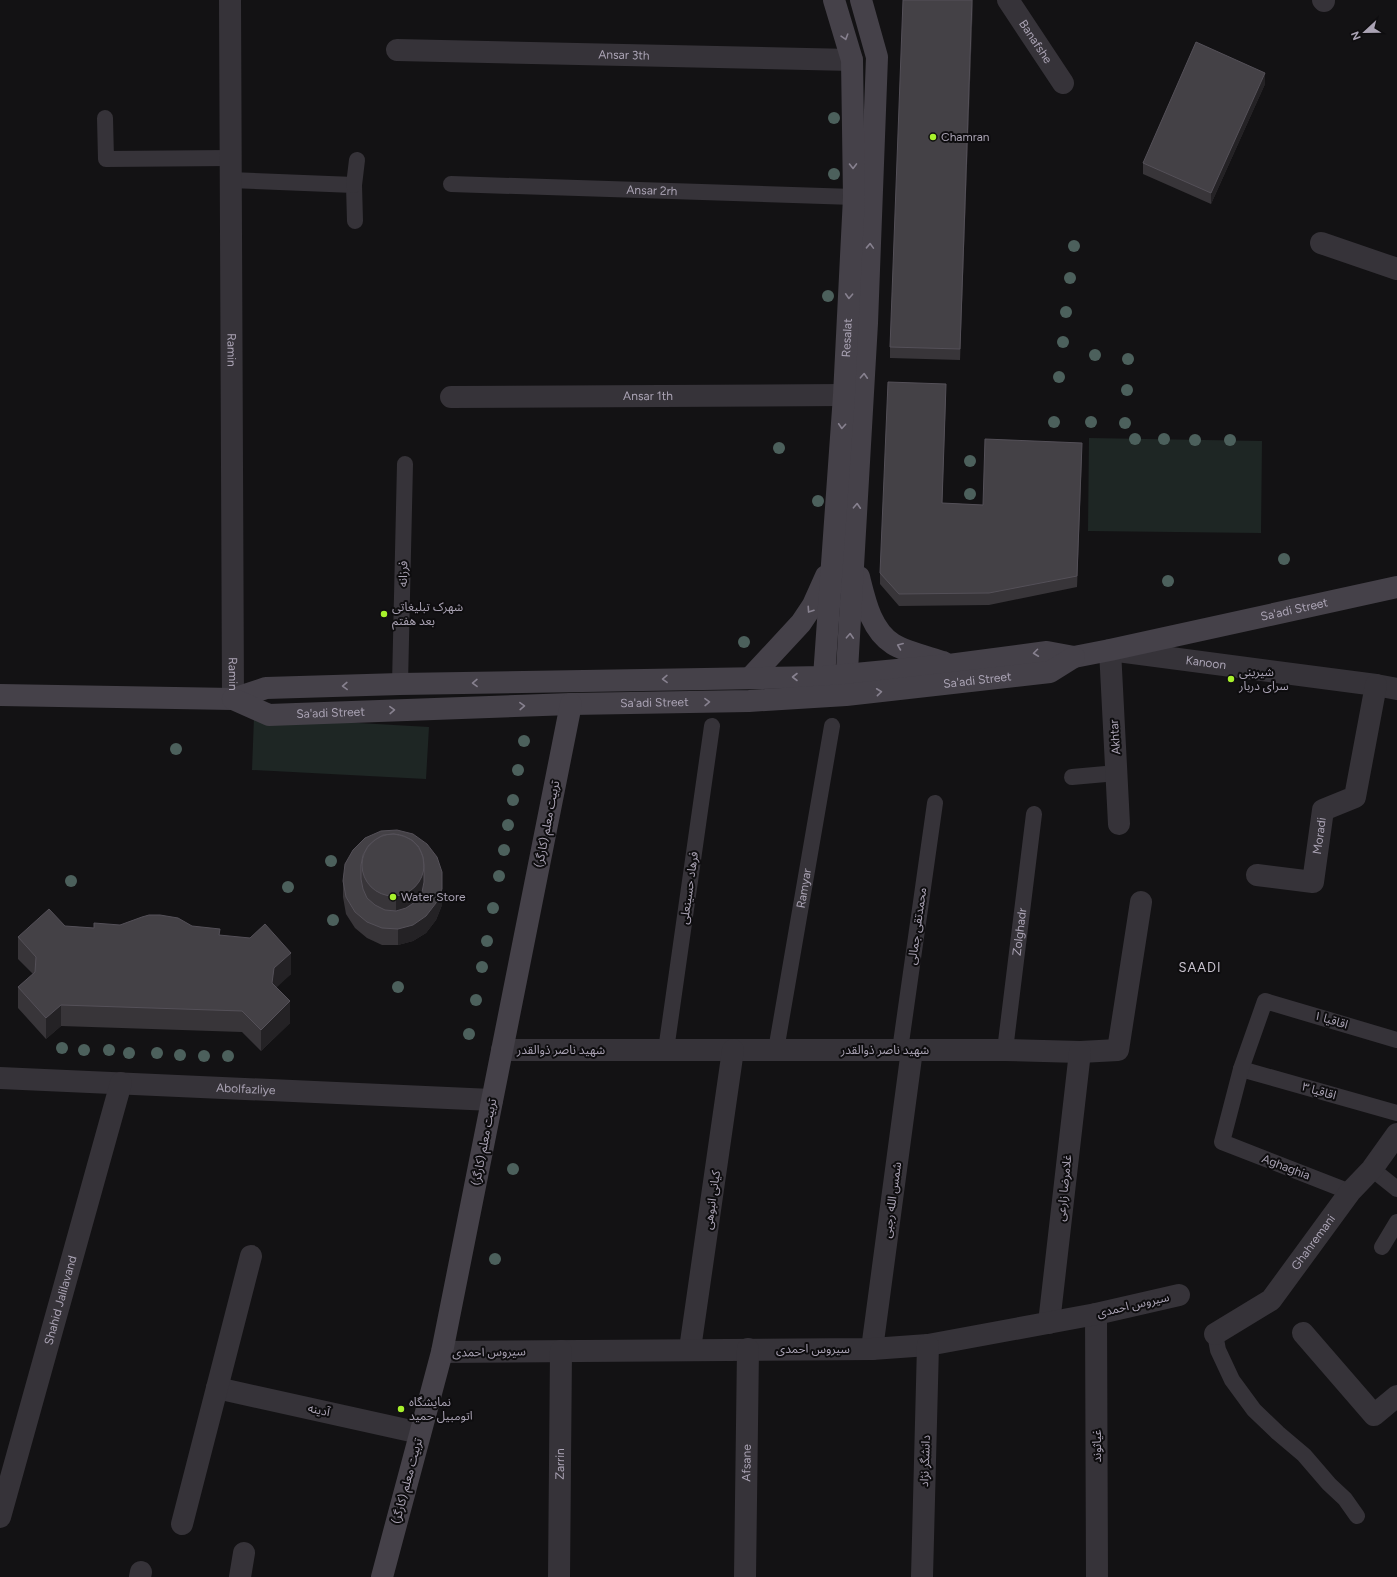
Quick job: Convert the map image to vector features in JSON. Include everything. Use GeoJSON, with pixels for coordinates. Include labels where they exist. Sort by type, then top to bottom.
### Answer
{"type":"FeatureCollection","features":[{"type":"Feature","properties":{"kind":"main road","name":"Resalat"},"geometry":{"type":"LineString","coordinates":[[823,687],[844,395],[854,197],[852,60],[834,0]]}},
{"type":"Feature","properties":{"kind":"main road","name":"Resalat"},"geometry":{"type":"LineString","coordinates":[[847,685],[867,323],[877,58],[861,0]]}},
{"type":"Feature","properties":{"kind":"main road"},"geometry":{"type":"LineString","coordinates":[[854,559],[870,614],[878,630],[894,644],[949,665]]}},
{"type":"Feature","properties":{"kind":"main road"},"geometry":{"type":"LineString","coordinates":[[750,678],[801,623],[813,605],[833,562]]}},
{"type":"Feature","properties":{"kind":"main road","name":"Sa'adi Street"},"geometry":{"type":"LineString","coordinates":[[233,699],[269,715],[571,704],[749,701],[823,687],[1050,672],[1074,657],[1397,587]]}},
{"type":"Feature","properties":{"kind":"main road","name":"Sa'adi Street"},"geometry":{"type":"LineString","coordinates":[[847,685],[949,665],[1047,652],[1074,657]]}},
{"type":"Feature","properties":{"kind":"main road","name":"Sa'adi Street"},"geometry":{"type":"LineString","coordinates":[[0,695],[233,699],[266,688],[400,684],[750,678],[823,687]]}},
{"type":"Feature","properties":{"kind":"main road","name":"تربیت معلم (کارگر)"},"geometry":{"type":"LineString","coordinates":[[382,1577],[442,1352],[571,704]]}},
{"type":"Feature","properties":{"kind":"street","name":"Ramin"},"geometry":{"type":"LineString","coordinates":[[230,0],[233,699]]}},
{"type":"Feature","properties":{"kind":"street","name":"Banafshe"},"geometry":{"type":"LineString","coordinates":[[1008,0],[1063,83]]}},
{"type":"Feature","properties":{"kind":"street","name":"Ansar 3th"},"geometry":{"type":"LineString","coordinates":[[396,50],[852,60]]}},
{"type":"Feature","properties":{"kind":"street"},"geometry":{"type":"LineString","coordinates":[[1321,243],[1397,269]]}},
{"type":"Feature","properties":{"kind":"street","name":"Ansar 1th"},"geometry":{"type":"LineString","coordinates":[[451,397],[844,395]]}},
{"type":"Feature","properties":{"kind":"street","name":"Kanoon"},"geometry":{"type":"LineString","coordinates":[[1110,650],[1397,689]]}},
{"type":"Feature","properties":{"kind":"street","name":"Akhtar"},"geometry":{"type":"LineString","coordinates":[[1110,650],[1120,824]]}},
{"type":"Feature","properties":{"kind":"street","name":"Moradi"},"geometry":{"type":"LineString","coordinates":[[1257,875],[1313,882],[1323,810],[1355,797],[1376,685]]}},
{"type":"Feature","properties":{"kind":"street","name":"شهید ناصر ذوالقدر"},"geometry":{"type":"LineString","coordinates":[[502,1050],[1005,1050],[1080,1052],[1118,1050],[1141,902]]}},
{"type":"Feature","properties":{"kind":"street","name":"کیانی انبوهی"},"geometry":{"type":"LineString","coordinates":[[690,1350],[734,1050]]}},
{"type":"Feature","properties":{"kind":"street","name":"شمس الله رجبی"},"geometry":{"type":"LineString","coordinates":[[872,1349],[906,1050]]}},
{"type":"Feature","properties":{"kind":"street","name":"غلامرضا زارعی"},"geometry":{"type":"LineString","coordinates":[[1049,1323],[1080,1052]]}},
{"type":"Feature","properties":{"kind":"street","name":"Abolfazliye"},"geometry":{"type":"LineString","coordinates":[[0,1078],[492,1100]]}},
{"type":"Feature","properties":{"kind":"street","name":"Shahid Jalilavand"},"geometry":{"type":"LineString","coordinates":[[0,1517],[120,1083]]}},
{"type":"Feature","properties":{"kind":"street","name":"Ghahremani"},"geometry":{"type":"LineString","coordinates":[[1215,1334],[1271,1300],[1350,1192],[1372,1169],[1397,1134]]}},
{"type":"Feature","properties":{"kind":"street"},"geometry":{"type":"LineString","coordinates":[[182,1524],[251,1256]]}},
{"type":"Feature","properties":{"kind":"street","name":"سیروس احمدی"},"geometry":{"type":"LineString","coordinates":[[442,1352],[872,1349],[928,1345],[1096,1314],[1179,1295]]}},
{"type":"Feature","properties":{"kind":"street","name":"غیاثوند"},"geometry":{"type":"LineString","coordinates":[[1096,1314],[1097,1577]]}},
{"type":"Feature","properties":{"kind":"street"},"geometry":{"type":"LineString","coordinates":[[1303,1333],[1374,1415],[1397,1396]]}},
{"type":"Feature","properties":{"kind":"street","name":"دانشگر نژاد"},"geometry":{"type":"LineString","coordinates":[[922,1577],[928,1345]]}},
{"type":"Feature","properties":{"kind":"street","name":"Afsane"},"geometry":{"type":"LineString","coordinates":[[745,1577],[748,1349]]}},
{"type":"Feature","properties":{"kind":"street","name":"Zarrin"},"geometry":{"type":"LineString","coordinates":[[559,1577],[561,1351]]}},
{"type":"Feature","properties":{"kind":"street","name":"آدینه"},"geometry":{"type":"LineString","coordinates":[[217,1388],[420,1433]]}},
{"type":"Feature","properties":{"kind":"street"},"geometry":{"type":"LineString","coordinates":[[240,1577],[244,1554]]}},
{"type":"Feature","properties":{"kind":"lane"},"geometry":{"type":"LineString","coordinates":[[105,118],[106,159],[230,158]]}},
{"type":"Feature","properties":{"kind":"lane"},"geometry":{"type":"LineString","coordinates":[[354,222],[354,185],[357,160]]}},
{"type":"Feature","properties":{"kind":"lane"},"geometry":{"type":"LineString","coordinates":[[230,180],[354,185]]}},
{"type":"Feature","properties":{"kind":"lane","name":"Ansar 2rh"},"geometry":{"type":"LineString","coordinates":[[451,184],[854,197]]}},
{"type":"Feature","properties":{"kind":"lane","name":"فرزانه"},"geometry":{"type":"LineString","coordinates":[[400,684],[405,464]]}},
{"type":"Feature","properties":{"kind":"lane","name":"فرهاد حسینعلی"},"geometry":{"type":"LineString","coordinates":[[666,1050],[712,726]]}},
{"type":"Feature","properties":{"kind":"lane","name":"Ramyar"},"geometry":{"type":"LineString","coordinates":[[776,1050],[832,726]]}},
{"type":"Feature","properties":{"kind":"lane"},"geometry":{"type":"LineString","coordinates":[[1072,777],[1117,773]]}},
{"type":"Feature","properties":{"kind":"lane","name":"محمدتقی جمالی"},"geometry":{"type":"LineString","coordinates":[[906,1050],[935,803]]}},
{"type":"Feature","properties":{"kind":"lane","name":"Zolghadr"},"geometry":{"type":"LineString","coordinates":[[1005,1050],[1034,814]]}},
{"type":"Feature","properties":{"kind":"lane","name":"اقاقیا ۱"},"geometry":{"type":"LineString","coordinates":[[1241,1069],[1265,1001],[1397,1040]]}},
{"type":"Feature","properties":{"kind":"lane","name":"اقاقیا ۳"},"geometry":{"type":"LineString","coordinates":[[1241,1069],[1397,1113]]}},
{"type":"Feature","properties":{"kind":"lane","name":"Aghaghia"},"geometry":{"type":"LineString","coordinates":[[1241,1069],[1222,1142],[1350,1192]]}},
{"type":"Feature","properties":{"kind":"lane"},"geometry":{"type":"LineString","coordinates":[[1372,1169],[1397,1188]]}},
{"type":"Feature","properties":{"kind":"lane"},"geometry":{"type":"LineString","coordinates":[[1382,1247],[1397,1222]]}},
{"type":"Feature","properties":{"kind":"lane"},"geometry":{"type":"LineString","coordinates":[[1215,1334],[1218,1350],[1232,1380],[1254,1410],[1278,1434],[1304,1455],[1329,1484],[1345,1499],[1357,1516]]}},
{"type":"Feature","properties":{"kind":"shaded area"},"geometry":{"type":"Polygon","coordinates":[[[1089,438],[1262,441],[1261,533],[1088,531],[1089,438]]]}},
{"type":"Feature","properties":{"kind":"shaded area"},"geometry":{"type":"Polygon","coordinates":[[[254,717],[429,727],[426,779],[252,770],[254,717]]]}},
{"type":"Feature","properties":{"kind":"building","name":"Chamran"},"geometry":{"type":"Polygon","coordinates":[[[903,0],[972,0],[960,349],[890,347],[903,0]]]}},
{"type":"Feature","properties":{"kind":"building"},"geometry":{"type":"Polygon","coordinates":[[[1196,42],[1265,73],[1211,193],[1143,163],[1196,42]]]}},
{"type":"Feature","properties":{"kind":"building"},"geometry":{"type":"Polygon","coordinates":[[[888,382],[946,384],[942,503],[983,505],[985,439],[1082,443],[1077,576],[989,593],[899,594],[880,573],[888,382]]]}},
{"type":"Feature","properties":{"kind":"building"},"geometry":{"type":"Polygon","coordinates":[[[397,830],[413,834],[427,844],[437,857],[442,872],[442,889],[436,903],[426,916],[413,925],[398,929],[382,928],[367,922],[355,912],[346,897],[343,881],[345,864],[353,850],[365,838],[381,831],[397,830]],[[394,834],[383,835],[368,846],[363,855],[361,879],[363,889],[367,898],[375,905],[385,910],[396,911],[406,908],[415,902],[422,892],[424,882],[423,857],[419,847],[412,840],[394,834]]]}},
{"type":"Feature","properties":{"kind":"building"},"geometry":{"type":"Polygon","coordinates":[[[387,834],[399,834],[415,843],[422,853],[424,865],[422,877],[415,887],[399,896],[387,896],[376,891],[367,882],[362,871],[362,859],[367,848],[376,839],[387,834]]]}},
{"type":"Feature","properties":{"kind":"building"},"geometry":{"type":"Polygon","coordinates":[[[49,909],[65,926],[94,928],[94,923],[120,925],[149,915],[160,915],[178,918],[192,926],[220,929],[219,935],[250,938],[265,924],[291,953],[274,968],[272,983],[290,1001],[261,1030],[242,1011],[61,1005],[46,1018],[18,987],[35,972],[36,957],[18,937],[49,909]]]}},
{"type":"Feature","properties":{"kind":"place","name":"Chamran"},"geometry":{"type":"Point","coordinates":[933,137]}},
{"type":"Feature","properties":{"kind":"place","name":"شهرک تبلیغاتی بعد هفتم"},"geometry":{"type":"Point","coordinates":[384,614]}},
{"type":"Feature","properties":{"kind":"place","name":"شیرینی سرای دربار"},"geometry":{"type":"Point","coordinates":[1231,679]}},
{"type":"Feature","properties":{"kind":"place","name":"Water Store"},"geometry":{"type":"Point","coordinates":[393,897]}},
{"type":"Feature","properties":{"kind":"place","name":"نمایشگاه اتومبیل حمید"},"geometry":{"type":"Point","coordinates":[401,1409]}},
{"type":"Feature","properties":{"kind":"district","name":"SAADI"},"geometry":{"type":"Point","coordinates":[1200,967]}}]}
